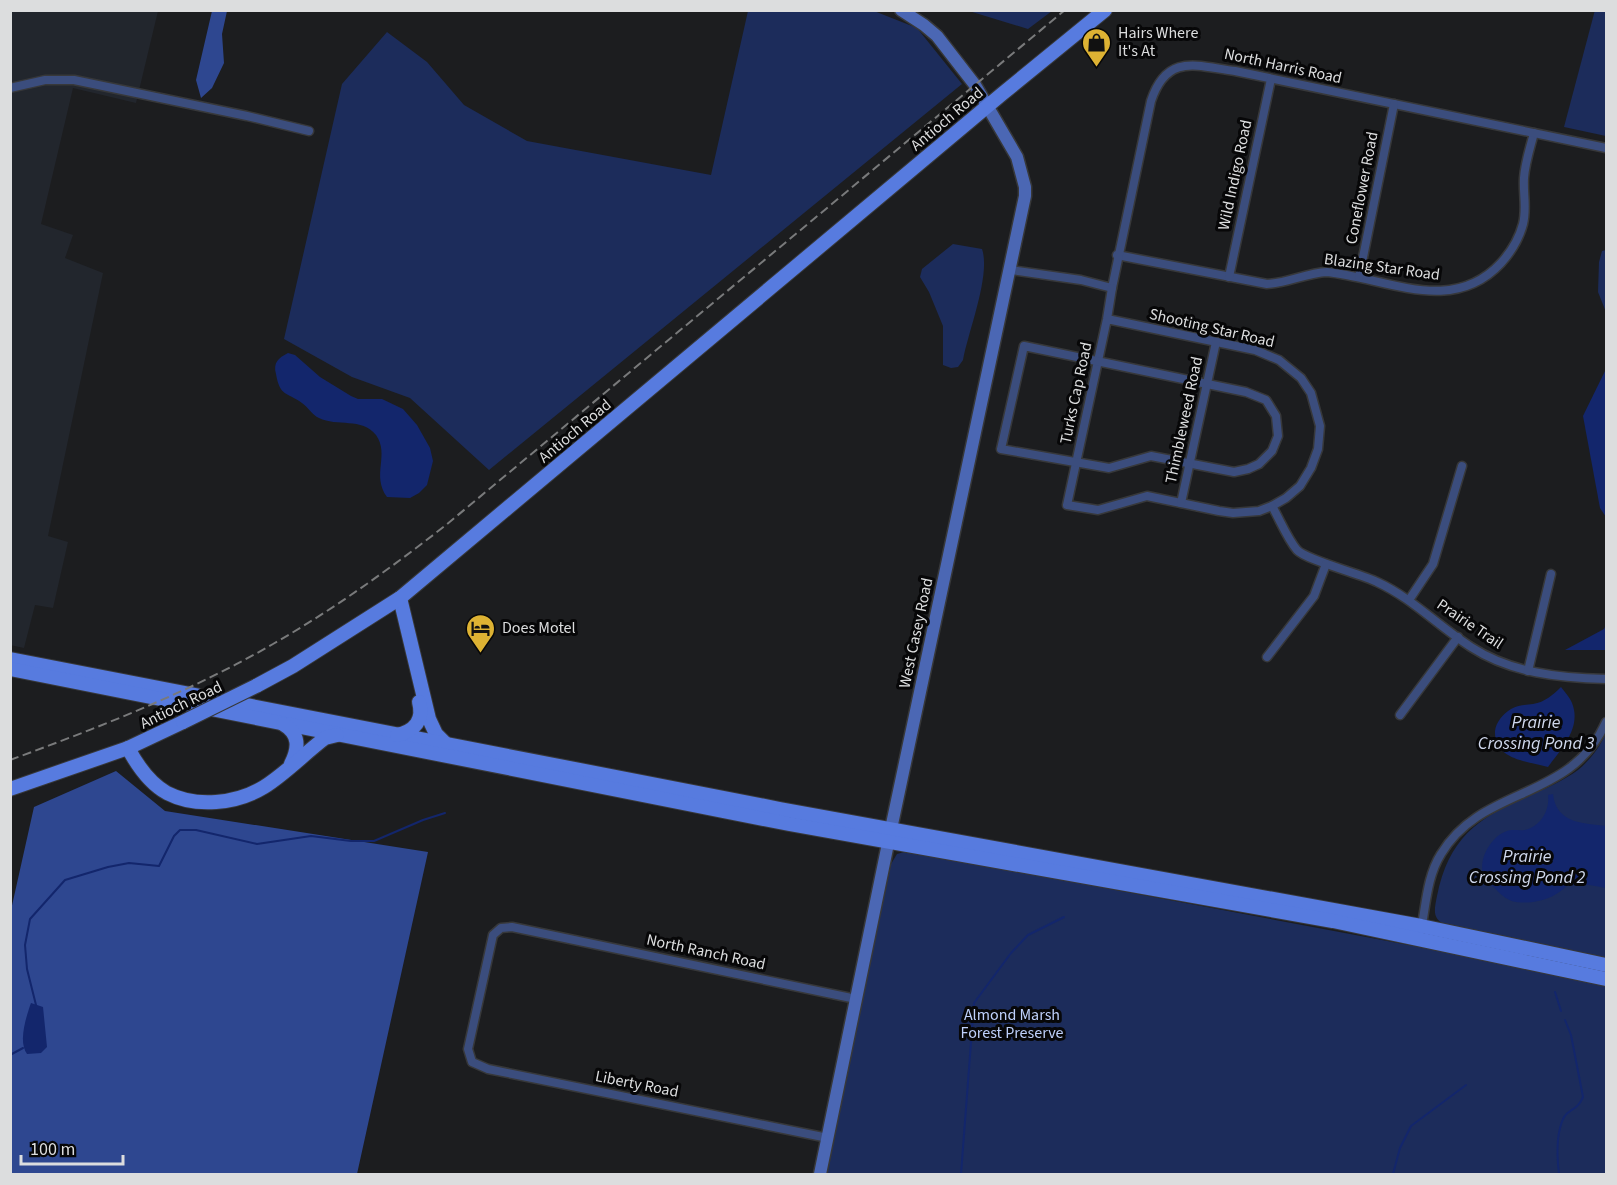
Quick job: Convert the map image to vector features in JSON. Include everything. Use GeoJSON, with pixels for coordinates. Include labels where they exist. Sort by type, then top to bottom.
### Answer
{"type":"FeatureCollection","features":[{"type":"Feature","properties":{"kind":"main road","name":"West Casey Road"},"geometry":{"type":"LineString","coordinates":[[820,1174],[1011,270],[1025,187],[1017,157],[969,77],[937,36],[901,10]]}},
{"type":"Feature","properties":{"kind":"main road","name":"Antioch Road"},"geometry":{"type":"LineString","coordinates":[[10,789],[128,748],[183,722],[293,666],[396,601],[1105,10]]}},
{"type":"Feature","properties":{"kind":"main road"},"geometry":{"type":"LineString","coordinates":[[396,601],[420,708],[417,725],[408,733],[398,735]]}},
{"type":"Feature","properties":{"kind":"main road"},"geometry":{"type":"LineString","coordinates":[[396,601],[429,719],[436,734],[446,744]]}},
{"type":"Feature","properties":{"kind":"main road"},"geometry":{"type":"LineString","coordinates":[[10,659],[446,744],[1245,905],[1420,932],[1606,965]]}},
{"type":"Feature","properties":{"kind":"main road"},"geometry":{"type":"LineString","coordinates":[[10,669],[789,824],[890,835]]}},
{"type":"Feature","properties":{"kind":"main road"},"geometry":{"type":"LineString","coordinates":[[280,723],[292,731],[297,741],[290,766]]}},
{"type":"Feature","properties":{"kind":"main road"},"geometry":{"type":"LineString","coordinates":[[128,748],[136,764],[152,782],[167,793],[201,802],[219,802],[240,798],[264,787],[325,738],[339,735]]}},
{"type":"Feature","properties":{"kind":"main road"},"geometry":{"type":"LineString","coordinates":[[1420,932],[1606,979]]}},
{"type":"Feature","properties":{"kind":"street","name":"North Harris Road"},"geometry":{"type":"LineString","coordinates":[[1112,288],[1154,90],[1171,71],[1182,66],[1196,64],[1606,148]]}},
{"type":"Feature","properties":{"kind":"street","name":"Wild Indigo Road"},"geometry":{"type":"LineString","coordinates":[[1229,277],[1271,79]]}},
{"type":"Feature","properties":{"kind":"street"},"geometry":{"type":"LineString","coordinates":[[10,88],[45,80],[74,80],[309,131]]}},
{"type":"Feature","properties":{"kind":"street","name":"Coneflower Road"},"geometry":{"type":"LineString","coordinates":[[1359,277],[1394,104]]}},
{"type":"Feature","properties":{"kind":"street","name":"Blazing Star Road"},"geometry":{"type":"LineString","coordinates":[[1118,255],[1268,285],[1327,272],[1434,292],[1446,292],[1465,287],[1487,276],[1507,256],[1519,236],[1525,211],[1524,177],[1534,133]]}},
{"type":"Feature","properties":{"kind":"street"},"geometry":{"type":"LineString","coordinates":[[1011,270],[1081,280],[1112,288]]}},
{"type":"Feature","properties":{"kind":"street","name":"Turks Cap Road"},"geometry":{"type":"LineString","coordinates":[[1067,505],[1112,288]]}},
{"type":"Feature","properties":{"kind":"street","name":"Shooting Star Road"},"geometry":{"type":"LineString","coordinates":[[1067,505],[1098,510],[1147,496],[1233,513],[1259,511],[1286,498],[1300,486],[1316,458],[1320,426],[1315,403],[1301,378],[1279,360],[1255,350],[1107,319]]}},
{"type":"Feature","properties":{"kind":"street","name":"Thimbleweed Road"},"geometry":{"type":"LineString","coordinates":[[1181,503],[1216,342]]}},
{"type":"Feature","properties":{"kind":"street"},"geometry":{"type":"LineString","coordinates":[[1024,346],[1098,360],[1246,392],[1266,400],[1276,416],[1278,436],[1272,451],[1259,464],[1234,472],[1158,456],[1109,468],[1001,448],[1024,346]]}},
{"type":"Feature","properties":{"kind":"street"},"geometry":{"type":"LineString","coordinates":[[1409,600],[1433,564],[1462,466]]}},
{"type":"Feature","properties":{"kind":"street","name":"Prairie Trail"},"geometry":{"type":"LineString","coordinates":[[1272,506],[1298,551],[1326,564],[1377,582],[1409,600],[1458,638],[1486,656],[1528,671],[1606,679]]}},
{"type":"Feature","properties":{"kind":"street"},"geometry":{"type":"LineString","coordinates":[[1267,657],[1314,597],[1326,564]]}},
{"type":"Feature","properties":{"kind":"street"},"geometry":{"type":"LineString","coordinates":[[1528,671],[1551,574]]}},
{"type":"Feature","properties":{"kind":"street"},"geometry":{"type":"LineString","coordinates":[[1400,716],[1458,638]]}},
{"type":"Feature","properties":{"kind":"street"},"geometry":{"type":"LineString","coordinates":[[1420,932],[1432,874],[1449,841],[1462,827],[1481,814],[1570,770],[1592,748],[1606,723]]}},
{"type":"Feature","properties":{"kind":"street","name":"North Ranch Road"},"geometry":{"type":"LineString","coordinates":[[472,1032],[494,932],[501,928],[512,927],[856,999]]}},
{"type":"Feature","properties":{"kind":"street","name":"Liberty Road"},"geometry":{"type":"LineString","coordinates":[[472,1032],[468,1055],[472,1062],[488,1070],[828,1138]]}},
{"type":"Feature","properties":{"kind":"shaded area"},"geometry":{"type":"Polygon","coordinates":[[[10,11],[158,11],[136,103],[73,88],[41,224],[73,235],[65,258],[103,273],[48,536],[68,542],[53,608],[35,605],[24,648],[10,645],[10,11]]]}},
{"type":"Feature","properties":{"kind":"shaded area"},"geometry":{"type":"Polygon","coordinates":[[[212,11],[227,11],[222,34],[224,63],[212,88],[201,98],[196,80],[212,11]]]}},
{"type":"Feature","properties":{"kind":"shaded area"},"geometry":{"type":"Polygon","coordinates":[[[116,771],[165,811],[428,852],[357,1174],[11,1174],[11,910],[34,807],[116,771]]]}},
{"type":"Feature","properties":{"kind":"green space"},"geometry":{"type":"Polygon","coordinates":[[[1052,10],[1028,29],[969,11],[1052,10]]]}},
{"type":"Feature","properties":{"kind":"green space"},"geometry":{"type":"Polygon","coordinates":[[[1595,10],[1606,11],[1606,136],[1564,127],[1595,10]]]}},
{"type":"Feature","properties":{"kind":"green space"},"geometry":{"type":"Polygon","coordinates":[[[748,11],[874,11],[917,28],[962,84],[489,470],[410,398],[352,377],[284,339],[342,84],[387,32],[427,62],[464,105],[527,141],[711,175],[748,11]]]}},
{"type":"Feature","properties":{"kind":"green space"},"geometry":{"type":"Polygon","coordinates":[[[953,244],[982,249],[984,273],[963,360],[958,367],[951,368],[943,365],[943,326],[920,277],[922,269],[953,244]]]}},
{"type":"Feature","properties":{"kind":"green space"},"geometry":{"type":"Polygon","coordinates":[[[1606,250],[1606,312],[1598,292],[1599,262],[1602,251],[1606,250]]]}},
{"type":"Feature","properties":{"kind":"green space"},"geometry":{"type":"Polygon","coordinates":[[[1606,733],[1606,958],[1447,926],[1442,923],[1436,917],[1435,906],[1442,876],[1449,859],[1468,832],[1494,813],[1578,770],[1594,753],[1606,733]]]}},
{"type":"Feature","properties":{"kind":"green space","name":"Almond Marsh Forest Preserve"},"geometry":{"type":"Polygon","coordinates":[[[908,851],[1606,982],[1606,1174],[825,1174],[891,864],[897,854],[908,851]]]}},
{"type":"Feature","properties":{"kind":"water"},"geometry":{"type":"Polygon","coordinates":[[[288,353],[295,355],[320,377],[351,396],[358,399],[382,399],[403,409],[417,425],[430,448],[433,461],[427,485],[419,493],[410,498],[387,497],[380,481],[381,450],[376,435],[364,426],[319,418],[282,390],[275,367],[279,359],[288,353]]]}},
{"type":"Feature","properties":{"kind":"water"},"geometry":{"type":"Polygon","coordinates":[[[1606,369],[1606,517],[1600,508],[1583,416],[1606,369]]]}},
{"type":"Feature","properties":{"kind":"water"},"geometry":{"type":"Polygon","coordinates":[[[1606,625],[1606,650],[1565,650],[1604,629],[1606,625]]]}},
{"type":"Feature","properties":{"kind":"water","name":"Prairie Crossing Pond 3"},"geometry":{"type":"Polygon","coordinates":[[[1561,687],[1572,703],[1574,721],[1569,738],[1548,767],[1522,761],[1506,754],[1496,741],[1495,731],[1500,718],[1514,708],[1545,700],[1561,687]]]}},
{"type":"Feature","properties":{"kind":"water","name":"Prairie Crossing Pond 2"},"geometry":{"type":"Polygon","coordinates":[[[1553,794],[1555,804],[1565,817],[1606,826],[1606,888],[1572,879],[1561,891],[1540,901],[1524,903],[1509,900],[1501,895],[1484,876],[1482,863],[1484,856],[1491,843],[1501,834],[1509,830],[1525,830],[1536,825],[1546,812],[1548,795],[1553,794]]]}},
{"type":"Feature","properties":{"kind":"water"},"geometry":{"type":"Polygon","coordinates":[[[31,1003],[43,1007],[47,1047],[41,1053],[27,1054],[24,1049],[23,1036],[31,1003]]]}},
{"type":"Feature","properties":{"kind":"waterway"},"geometry":{"type":"LineString","coordinates":[[36,1005],[27,969],[25,945],[30,919],[65,880],[129,863],[159,866],[174,836],[180,830],[196,830],[257,844],[311,836],[351,841],[374,841],[445,813]]}},
{"type":"Feature","properties":{"kind":"waterway"},"geometry":{"type":"LineString","coordinates":[[961,1174],[974,1003],[1011,953],[1028,935],[1064,917]]}},
{"type":"Feature","properties":{"kind":"waterway"},"geometry":{"type":"LineString","coordinates":[[1555,992],[1561,1011]]}},
{"type":"Feature","properties":{"kind":"waterway"},"geometry":{"type":"LineString","coordinates":[[1559,1174],[1558,1146],[1561,1123],[1566,1114],[1578,1105],[1583,1097],[1571,1035],[1565,1020]]}},
{"type":"Feature","properties":{"kind":"waterway"},"geometry":{"type":"LineString","coordinates":[[10,1055],[23,1048]]}},
{"type":"Feature","properties":{"kind":"waterway"},"geometry":{"type":"LineString","coordinates":[[1393,1174],[1400,1148],[1411,1126],[1466,1085]]}},
{"type":"Feature","properties":{"kind":"railway"},"geometry":{"type":"LineString","coordinates":[[10,760],[111,721],[210,678],[296,631],[383,572],[446,525],[1065,10]]}},
{"type":"Feature","properties":{"kind":"place","name":"Hairs Where It's At"},"geometry":{"type":"Point","coordinates":[1097,68]}},
{"type":"Feature","properties":{"kind":"place","name":"Does Motel"},"geometry":{"type":"Point","coordinates":[481,654]}}]}
